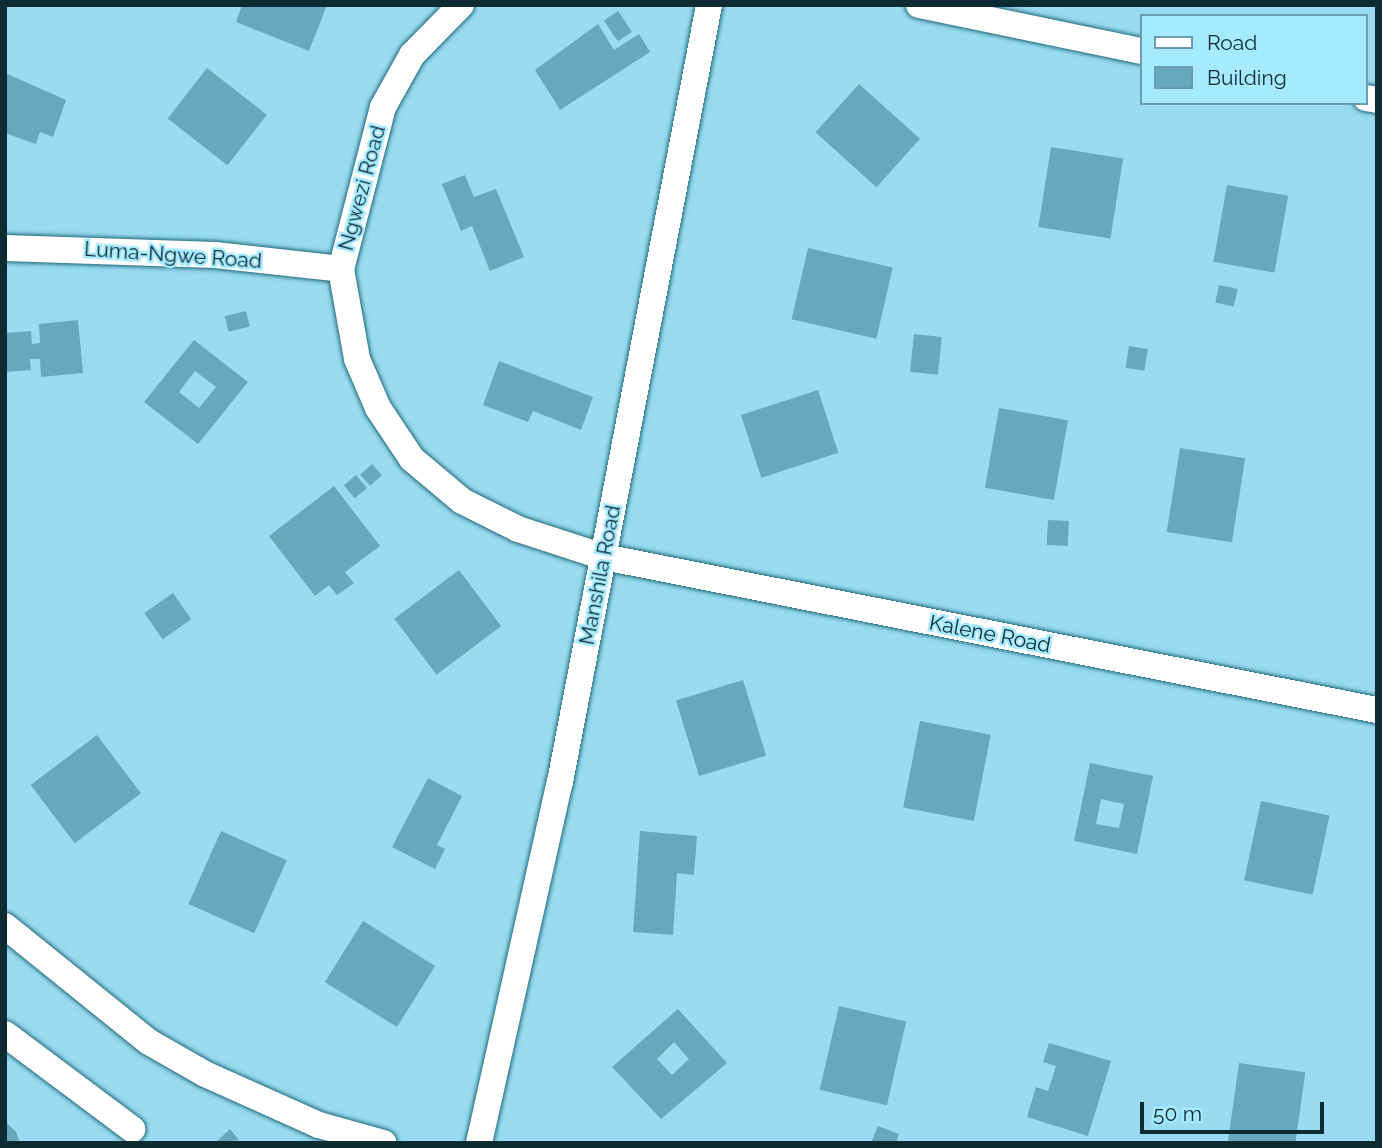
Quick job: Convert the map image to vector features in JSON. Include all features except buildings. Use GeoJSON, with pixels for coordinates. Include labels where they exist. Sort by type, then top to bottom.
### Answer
{"type":"FeatureCollection","features":[{"type":"Feature","properties":{"kind":"street","name":"Ngwezi Road"},"geometry":{"type":"LineString","coordinates":[[461,5],[412,55],[383,107],[341,269],[358,359],[378,408],[412,459],[462,501],[495,518],[604,558]]}},
{"type":"Feature","properties":{"kind":"street","name":"Manshila Road"},"geometry":{"type":"LineString","coordinates":[[479,1143],[604,558],[709,5]]}},
{"type":"Feature","properties":{"kind":"street"},"geometry":{"type":"LineString","coordinates":[[919,5],[1140,51]]}},
{"type":"Feature","properties":{"kind":"street","name":"Luma-Ngwe Road"},"geometry":{"type":"LineString","coordinates":[[5,248],[202,254],[341,269]]}},
{"type":"Feature","properties":{"kind":"street","name":"Kalene Road"},"geometry":{"type":"LineString","coordinates":[[604,558],[1377,710]]}},
{"type":"Feature","properties":{"kind":"street"},"geometry":{"type":"LineString","coordinates":[[5,926],[149,1042],[205,1074],[319,1125],[384,1143]]}},
{"type":"Feature","properties":{"kind":"street"},"geometry":{"type":"LineString","coordinates":[[5,1034],[132,1129]]}}]}
